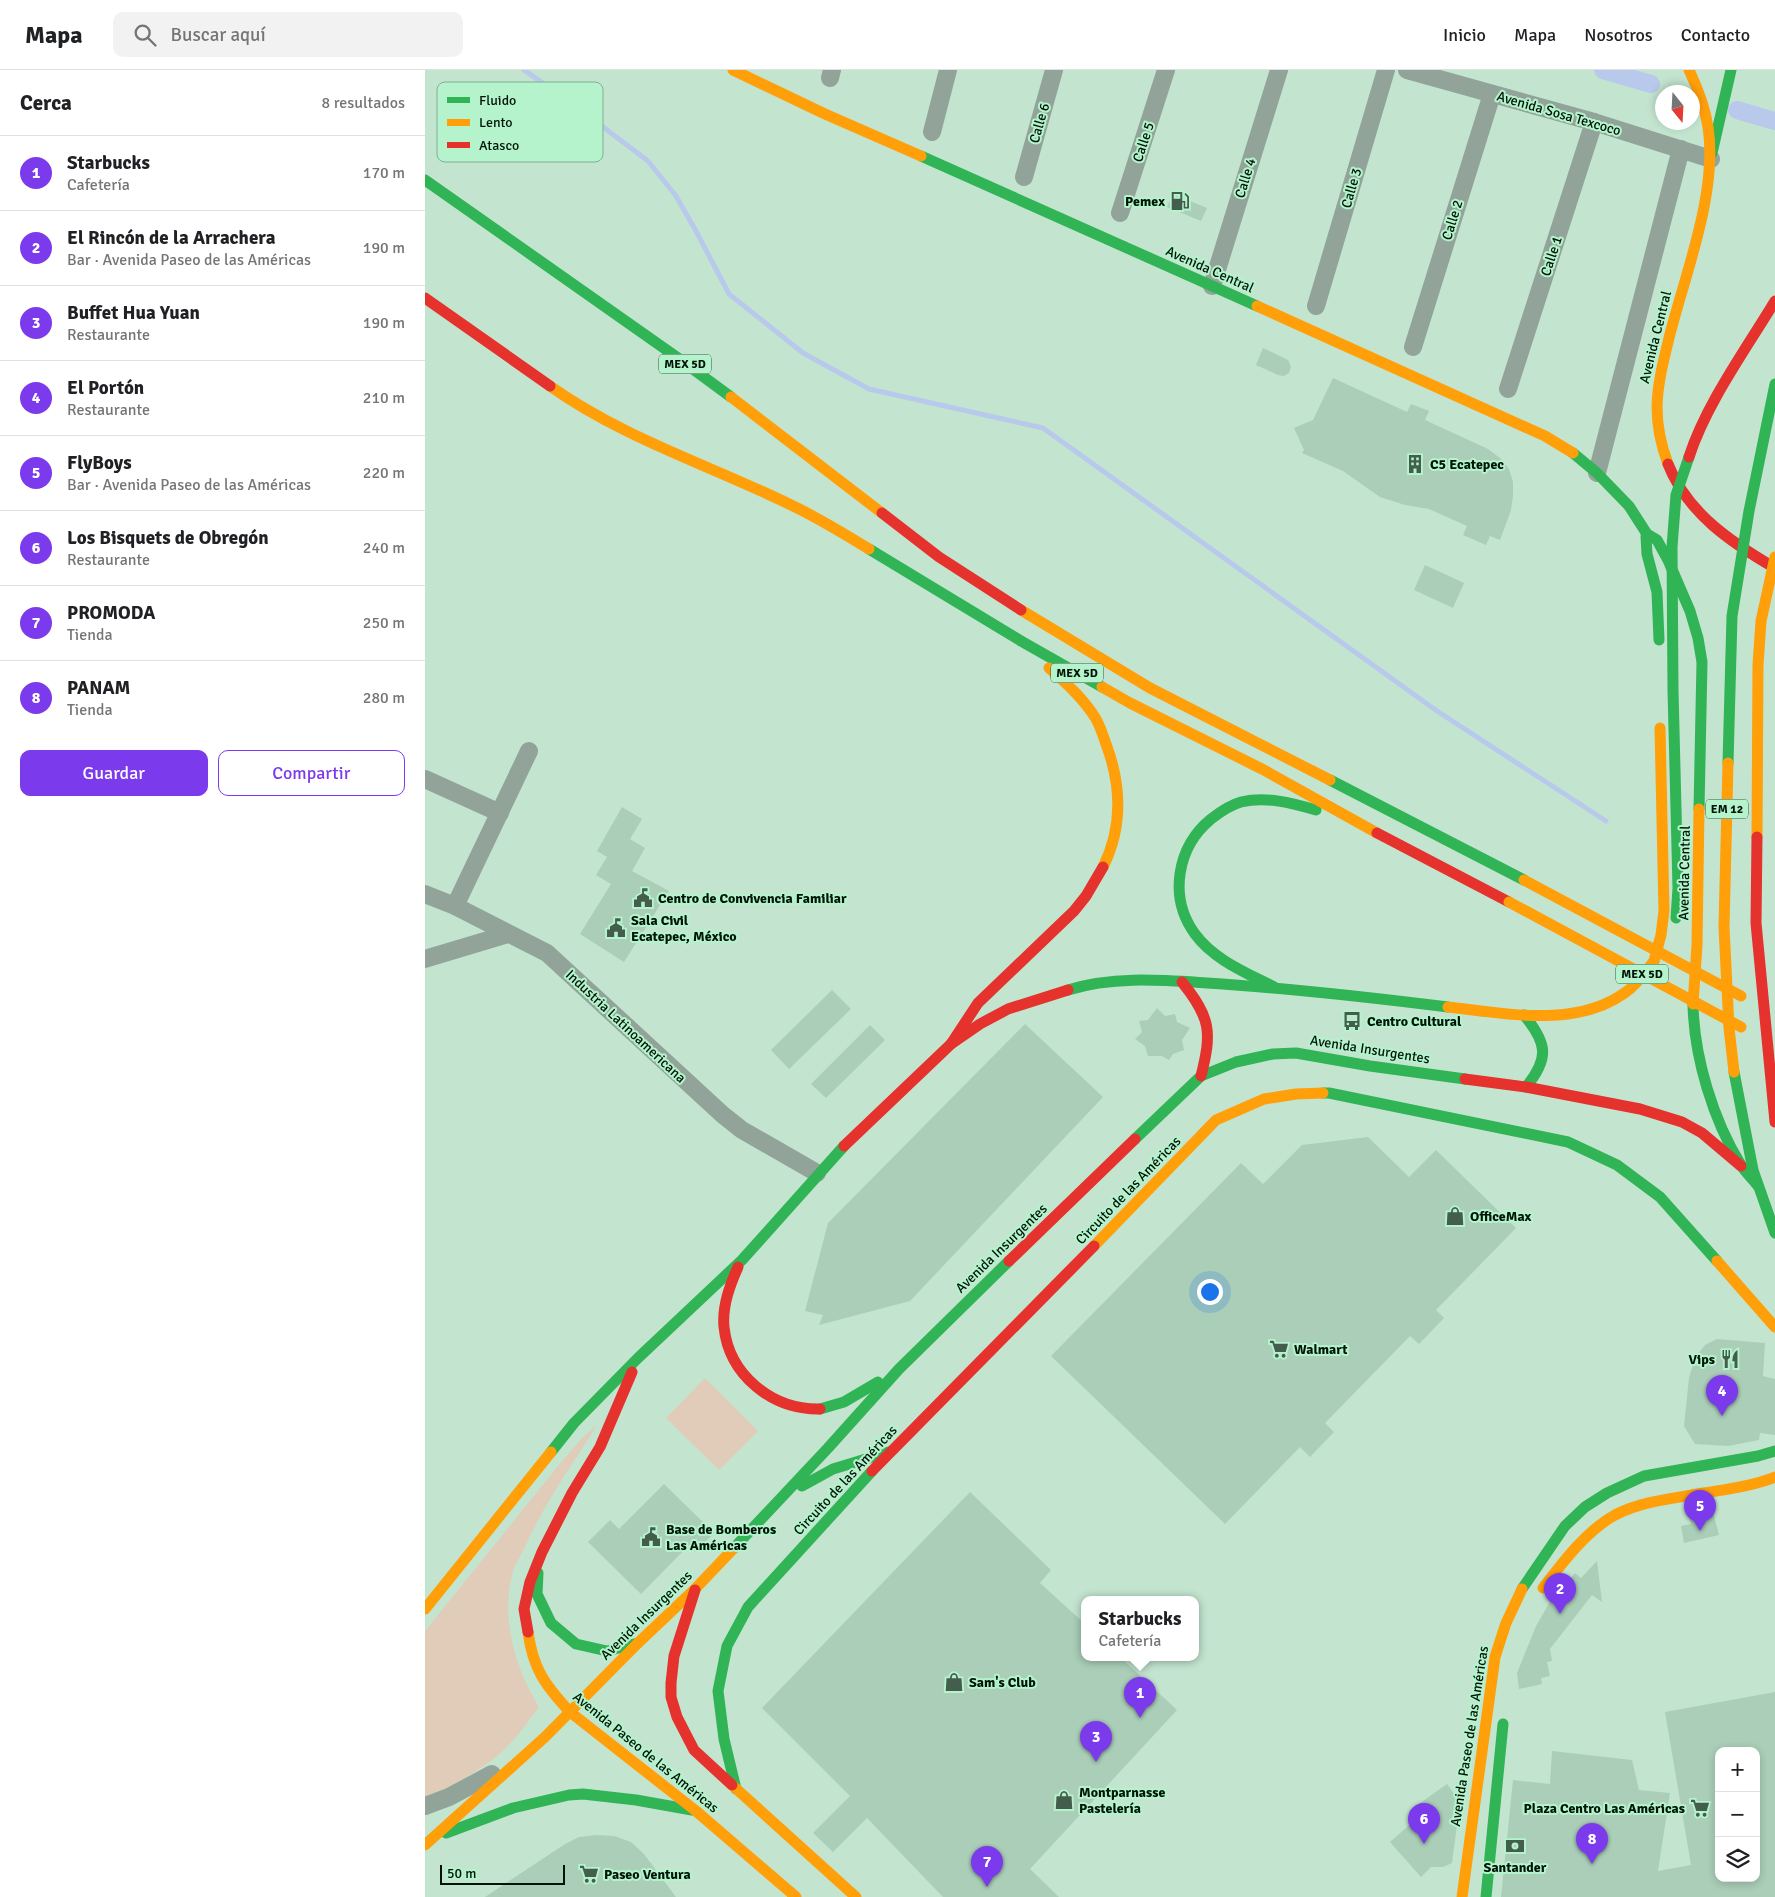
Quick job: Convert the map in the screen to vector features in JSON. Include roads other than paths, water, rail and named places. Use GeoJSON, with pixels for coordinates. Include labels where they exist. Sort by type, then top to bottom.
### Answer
{"type":"FeatureCollection","features":[{"type":"Feature","properties":{"kind":"main road","name":"Avenida Central"},"geometry":{"type":"LineString","coordinates":[[733,70],[825,114],[1545,436],[1572,452],[1629,506],[1647,534],[1657,540],[1684,597],[1698,638],[1702,662],[1697,945],[1693,977],[1693,1016],[1703,1072],[1727,1137],[1741,1166],[1775,1205]]}},
{"type":"Feature","properties":{"kind":"main road","name":"Avenida Central"},"geometry":{"type":"LineString","coordinates":[[1689,70],[1705,110],[1710,136],[1711,159],[1701,219],[1659,377],[1656,410],[1657,425],[1663,450],[1674,479],[1691,504],[1723,535],[1743,550],[1775,568]]}},
{"type":"Feature","properties":{"kind":"main road"},"geometry":{"type":"LineString","coordinates":[[1711,159],[1731,70]]}},
{"type":"Feature","properties":{"kind":"main road","name":"MEX 5D"},"geometry":{"type":"LineString","coordinates":[[425,180],[686,364],[939,557],[1041,624],[1149,688],[1524,880],[1775,1014]]}},
{"type":"Feature","properties":{"kind":"main road","name":"MEX 5D"},"geometry":{"type":"LineString","coordinates":[[425,298],[579,407],[648,442],[790,504],[839,531],[1021,641],[1130,703],[1262,769],[1359,824],[1509,902],[1775,1046]]}},
{"type":"Feature","properties":{"kind":"main road"},"geometry":{"type":"LineString","coordinates":[[1676,922],[1678,888],[1673,690],[1673,547],[1676,495],[1694,441],[1720,392],[1775,301]]}},
{"type":"Feature","properties":{"kind":"main road","name":"EM 12"},"geometry":{"type":"LineString","coordinates":[[1775,384],[1749,511],[1733,616],[1730,662],[1724,927],[1729,1028],[1735,1080],[1753,1170],[1775,1233]]}},
{"type":"Feature","properties":{"kind":"main road","name":"Avenida Central"},"geometry":{"type":"LineString","coordinates":[[1647,534],[1645,546],[1659,607],[1659,650]]}},
{"type":"Feature","properties":{"kind":"main road","name":"EM 12"},"geometry":{"type":"LineString","coordinates":[[1775,557],[1761,621],[1758,665],[1756,923],[1775,1122]]}},
{"type":"Feature","properties":{"kind":"main road"},"geometry":{"type":"LineString","coordinates":[[951,1044],[977,1004],[1085,896],[1105,866],[1117,831],[1119,797],[1115,769],[1109,749],[1095,719],[1073,691],[1021,641]]}},
{"type":"Feature","properties":{"kind":"main road","name":"Avenida Central"},"geometry":{"type":"LineString","coordinates":[[1654,961],[1661,935],[1664,911],[1660,716]]}},
{"type":"Feature","properties":{"kind":"main road"},"geometry":{"type":"LineString","coordinates":[[1274,987],[1213,952],[1195,935],[1185,918],[1180,903],[1178,887],[1180,868],[1185,851],[1194,835],[1208,820],[1222,810],[1239,802],[1256,800],[1294,803],[1359,824]]}},
{"type":"Feature","properties":{"kind":"main road"},"geometry":{"type":"LineString","coordinates":[[425,1609],[574,1423],[742,1260],[817,1173],[848,1141],[951,1044],[980,1024],[1008,1009],[1080,986],[1122,980],[1152,980],[1274,987],[1524,1015],[1557,1015],[1585,1012],[1605,1006],[1641,980],[1654,961],[1679,948],[1693,977]]}},
{"type":"Feature","properties":{"kind":"main road"},"geometry":{"type":"LineString","coordinates":[[1182,982],[1198,1001],[1209,1026],[1208,1050],[1201,1076]]}},
{"type":"Feature","properties":{"kind":"main road"},"geometry":{"type":"LineString","coordinates":[[1524,1015],[1534,1026],[1543,1051],[1543,1062],[1539,1074],[1527,1087]]}},
{"type":"Feature","properties":{"kind":"main road","name":"Avenida Insurgentes"},"geometry":{"type":"LineString","coordinates":[[429,1841],[545,1737],[638,1642],[695,1589],[828,1448],[899,1369],[1201,1076],[1236,1062],[1273,1054],[1297,1053],[1370,1066],[1527,1087],[1640,1108],[1682,1122],[1702,1133],[1741,1166]]}},
{"type":"Feature","properties":{"kind":"main road","name":"Circuito de las Américas"},"geometry":{"type":"LineString","coordinates":[[736,1789],[724,1739],[717,1691],[727,1646],[748,1606],[889,1452],[1016,1327],[1215,1120],[1264,1099],[1296,1094],[1329,1093],[1568,1142],[1617,1166],[1660,1196],[1775,1327]]}},
{"type":"Feature","properties":{"kind":"main road"},"geometry":{"type":"LineString","coordinates":[[742,1260],[729,1286],[724,1308],[724,1327],[728,1348],[737,1366],[765,1394],[782,1403],[800,1408],[822,1409],[850,1399],[899,1369]]}},
{"type":"Feature","properties":{"kind":"main road","name":"Avenida Paseo de las Américas"},"geometry":{"type":"LineString","coordinates":[[639,1358],[600,1447],[572,1493],[530,1582],[524,1609],[531,1655],[543,1681],[554,1696],[570,1712],[696,1811],[796,1897]]}},
{"type":"Feature","properties":{"kind":"main road","name":"Avenida Paseo de las Américas"},"geometry":{"type":"LineString","coordinates":[[1462,1895],[1495,1658],[1501,1632],[1522,1591],[1545,1558],[1557,1536],[1587,1506],[1607,1492],[1627,1482],[1644,1476],[1758,1456],[1775,1451]]}},
{"type":"Feature","properties":{"kind":"main road"},"geometry":{"type":"LineString","coordinates":[[776,1503],[815,1476],[889,1452]]}},
{"type":"Feature","properties":{"kind":"main road"},"geometry":{"type":"LineString","coordinates":[[1534,1600],[1557,1568],[1576,1547],[1607,1520],[1650,1504],[1741,1486],[1775,1477]]}},
{"type":"Feature","properties":{"kind":"main road"},"geometry":{"type":"LineString","coordinates":[[539,1562],[537,1594],[551,1623],[576,1644],[607,1651],[638,1642]]}},
{"type":"Feature","properties":{"kind":"main road","name":"Avenida Paseo de las Américas"},"geometry":{"type":"LineString","coordinates":[[695,1589],[673,1659],[671,1698],[683,1731],[694,1750],[856,1897]]}},
{"type":"Feature","properties":{"kind":"main road"},"geometry":{"type":"LineString","coordinates":[[1462,1895],[1486,1896],[1504,1713]]}},
{"type":"Feature","properties":{"kind":"main road"},"geometry":{"type":"LineString","coordinates":[[429,1841],[513,1808],[569,1794],[636,1800],[696,1811]]}},
{"type":"Feature","properties":{"kind":"street"},"geometry":{"type":"LineString","coordinates":[[932,132],[948,70]]}},
{"type":"Feature","properties":{"kind":"street","name":"Calle 6"},"geometry":{"type":"LineString","coordinates":[[1024,176],[1054,70]]}},
{"type":"Feature","properties":{"kind":"street","name":"Calle 5"},"geometry":{"type":"LineString","coordinates":[[1120,213],[1166,70]]}},
{"type":"Feature","properties":{"kind":"street","name":"Calle 4"},"geometry":{"type":"LineString","coordinates":[[1212,286],[1279,70]]}},
{"type":"Feature","properties":{"kind":"street","name":"Calle 3"},"geometry":{"type":"LineString","coordinates":[[1316,306],[1385,70]]}},
{"type":"Feature","properties":{"kind":"street","name":"Avenida Sosa Texcoco"},"geometry":{"type":"LineString","coordinates":[[1407,70],[1594,122],[1711,159]]}},
{"type":"Feature","properties":{"kind":"street","name":"Calle 2"},"geometry":{"type":"LineString","coordinates":[[1413,347],[1492,94]]}},
{"type":"Feature","properties":{"kind":"street","name":"Calle 1"},"geometry":{"type":"LineString","coordinates":[[1508,389],[1594,122]]}},
{"type":"Feature","properties":{"kind":"street"},"geometry":{"type":"LineString","coordinates":[[1597,474],[1681,149]]}},
{"type":"Feature","properties":{"kind":"street"},"geometry":{"type":"LineString","coordinates":[[455,906],[529,751]]}},
{"type":"Feature","properties":{"kind":"street"},"geometry":{"type":"LineString","coordinates":[[425,780],[500,813]]}},
{"type":"Feature","properties":{"kind":"street","name":"Industria Latinoamericana"},"geometry":{"type":"LineString","coordinates":[[425,894],[455,906],[547,954],[732,1123],[817,1173]]}},
{"type":"Feature","properties":{"kind":"street"},"geometry":{"type":"LineString","coordinates":[[425,959],[508,934]]}},
{"type":"Feature","properties":{"kind":"street"},"geometry":{"type":"LineString","coordinates":[[425,1806],[449,1797],[487,1777],[545,1737]]}},
{"type":"Feature","properties":{"kind":"waterway"},"geometry":{"type":"LineString","coordinates":[[524,70],[541,82]]}},
{"type":"Feature","properties":{"kind":"waterway"},"geometry":{"type":"LineString","coordinates":[[1603,70],[1651,84]]}},
{"type":"Feature","properties":{"kind":"waterway"},"geometry":{"type":"LineString","coordinates":[[1737,110],[1775,121]]}},
{"type":"Feature","properties":{"kind":"waterway"},"geometry":{"type":"LineString","coordinates":[[603,127],[648,161],[676,196],[729,294],[803,353],[869,389],[1043,428],[1437,711],[1606,821]]}},
{"type":"Feature","properties":{"kind":"place","name":"Pemex"},"geometry":{"type":"Point","coordinates":[1180,201]}},
{"type":"Feature","properties":{"kind":"place","name":"C5 Ecatepec"},"geometry":{"type":"Point","coordinates":[1415,464]}},
{"type":"Feature","properties":{"kind":"place","name":"Centro de Convivencia Familiar"},"geometry":{"type":"Point","coordinates":[643,898]}},
{"type":"Feature","properties":{"kind":"place","name":"Sala Civil Ecatepec, México"},"geometry":{"type":"Point","coordinates":[616,928]}},
{"type":"Feature","properties":{"kind":"place","name":"Centro Cultural"},"geometry":{"type":"Point","coordinates":[1352,1021]}},
{"type":"Feature","properties":{"kind":"place","name":"OfficeMax"},"geometry":{"type":"Point","coordinates":[1455,1216]}},
{"type":"Feature","properties":{"kind":"place","name":"Walmart"},"geometry":{"type":"Point","coordinates":[1279,1349]}},
{"type":"Feature","properties":{"kind":"place","name":"Vips"},"geometry":{"type":"Point","coordinates":[1730,1359]}},
{"type":"Feature","properties":{"kind":"place","name":"El Portón"},"geometry":{"type":"Point","coordinates":[1722,1416]}},
{"type":"Feature","properties":{"kind":"place","name":"FlyBoys"},"geometry":{"type":"Point","coordinates":[1700,1531]}},
{"type":"Feature","properties":{"kind":"place","name":"Base de Bomberos Las Américas"},"geometry":{"type":"Point","coordinates":[651,1537]}},
{"type":"Feature","properties":{"kind":"place","name":"El Rincón de la Arrachera"},"geometry":{"type":"Point","coordinates":[1560,1614]}},
{"type":"Feature","properties":{"kind":"place","name":"Sam's Club"},"geometry":{"type":"Point","coordinates":[954,1682]}},
{"type":"Feature","properties":{"kind":"place","name":"Starbucks"},"geometry":{"type":"Point","coordinates":[1140,1718]}},
{"type":"Feature","properties":{"kind":"place","name":"Buffet Hua Yuan"},"geometry":{"type":"Point","coordinates":[1096,1762]}},
{"type":"Feature","properties":{"kind":"place","name":"Montparnasse Pastelería"},"geometry":{"type":"Point","coordinates":[1064,1800]}},
{"type":"Feature","properties":{"kind":"place","name":"Plaza Centro Las Américas"},"geometry":{"type":"Point","coordinates":[1700,1808]}},
{"type":"Feature","properties":{"kind":"place","name":"Los Bisquets de Obregón"},"geometry":{"type":"Point","coordinates":[1424,1844]}},
{"type":"Feature","properties":{"kind":"place","name":"Santander"},"geometry":{"type":"Point","coordinates":[1515,1846]}},
{"type":"Feature","properties":{"kind":"place","name":"PANAM"},"geometry":{"type":"Point","coordinates":[1592,1864]}},
{"type":"Feature","properties":{"kind":"place","name":"Paseo Ventura"},"geometry":{"type":"Point","coordinates":[589,1874]}},
{"type":"Feature","properties":{"kind":"place","name":"PROMODA"},"geometry":{"type":"Point","coordinates":[987,1887]}}]}
